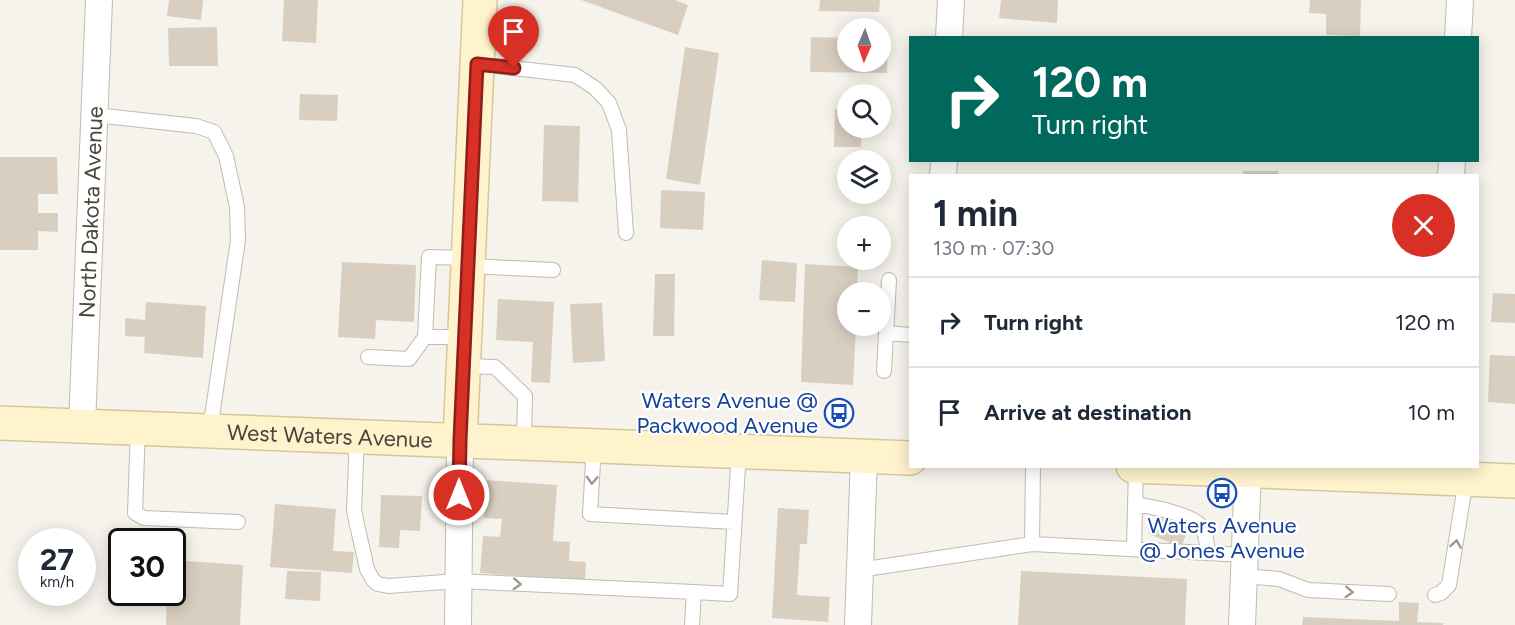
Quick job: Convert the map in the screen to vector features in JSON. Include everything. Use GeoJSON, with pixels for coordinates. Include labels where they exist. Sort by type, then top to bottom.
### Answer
{"type":"FeatureCollection","features":[{"type":"Feature","properties":{"kind":"main road"},"geometry":{"type":"LineString","coordinates":[[460,440],[480,0]]}},
{"type":"Feature","properties":{"kind":"main road","name":"West Waters Avenue"},"geometry":{"type":"LineString","coordinates":[[0,423],[909,458]]}},
{"type":"Feature","properties":{"kind":"main road"},"geometry":{"type":"LineString","coordinates":[[1179,468],[1446,474],[1515,481]]}},
{"type":"Feature","properties":{"kind":"street","name":"North Dakota Avenue"},"geometry":{"type":"LineString","coordinates":[[82,425],[99,0]]}},
{"type":"Feature","properties":{"kind":"street"},"geometry":{"type":"LineString","coordinates":[[950,36],[951,0]]}},
{"type":"Feature","properties":{"kind":"street"},"geometry":{"type":"LineString","coordinates":[[1458,36],[1460,0]]}},
{"type":"Feature","properties":{"kind":"street"},"geometry":{"type":"LineString","coordinates":[[458,625],[460,440]]}},
{"type":"Feature","properties":{"kind":"street"},"geometry":{"type":"LineString","coordinates":[[858,625],[864,456]]}},
{"type":"Feature","properties":{"kind":"street"},"geometry":{"type":"LineString","coordinates":[[1242,625],[1245,566],[1266,470]]}},
{"type":"Feature","properties":{"kind":"lane"},"geometry":{"type":"LineString","coordinates":[[477,64],[575,75],[595,88],[609,104],[619,130],[626,233]]}},
{"type":"Feature","properties":{"kind":"lane"},"geometry":{"type":"LineString","coordinates":[[94,115],[196,126],[214,132],[226,156],[237,207],[238,240],[210,430]]}},
{"type":"Feature","properties":{"kind":"lane"},"geometry":{"type":"LineString","coordinates":[[368,357],[409,358],[425,337],[429,257],[553,270]]}},
{"type":"Feature","properties":{"kind":"lane"},"geometry":{"type":"LineString","coordinates":[[891,333],[909,335]]}},
{"type":"Feature","properties":{"kind":"lane"},"geometry":{"type":"LineString","coordinates":[[884,371],[886,336]]}},
{"type":"Feature","properties":{"kind":"lane"},"geometry":{"type":"LineString","coordinates":[[425,337],[464,351],[495,367],[525,396],[524,442]]}},
{"type":"Feature","properties":{"kind":"lane"},"geometry":{"type":"LineString","coordinates":[[138,427],[135,513],[144,518],[238,522]]}},
{"type":"Feature","properties":{"kind":"lane"},"geometry":{"type":"LineString","coordinates":[[357,436],[354,511],[368,569],[373,580],[378,584],[388,586],[459,581],[730,594],[739,451]]}},
{"type":"Feature","properties":{"kind":"lane"},"geometry":{"type":"LineString","coordinates":[[594,445],[590,514],[734,522]]}},
{"type":"Feature","properties":{"kind":"lane"},"geometry":{"type":"LineString","coordinates":[[1032,544],[1033,468]]}},
{"type":"Feature","properties":{"kind":"lane"},"geometry":{"type":"LineString","coordinates":[[1134,549],[1135,468]]}},
{"type":"Feature","properties":{"kind":"lane"},"geometry":{"type":"LineString","coordinates":[[1435,595],[1449,585],[1446,474]]}},
{"type":"Feature","properties":{"kind":"lane"},"geometry":{"type":"LineString","coordinates":[[1135,504],[1187,518],[1200,525],[1206,538],[1208,553]]}},
{"type":"Feature","properties":{"kind":"lane"},"geometry":{"type":"LineString","coordinates":[[859,570],[1032,544],[1208,553],[1308,590],[1389,594]]}},
{"type":"Feature","properties":{"kind":"lane"},"geometry":{"type":"LineString","coordinates":[[692,625],[694,592]]}},
{"type":"Feature","properties":{"kind":"building"},"geometry":{"type":"Polygon","coordinates":[[[169,0],[203,0],[201,20],[167,16],[169,0]]]}},
{"type":"Feature","properties":{"kind":"building"},"geometry":{"type":"Polygon","coordinates":[[[284,0],[318,0],[316,43],[282,41],[284,0]]]}},
{"type":"Feature","properties":{"kind":"building"},"geometry":{"type":"Polygon","coordinates":[[[581,0],[675,0],[688,5],[678,35],[581,0]]]}},
{"type":"Feature","properties":{"kind":"building"},"geometry":{"type":"Polygon","coordinates":[[[820,0],[880,0],[879,12],[819,11],[820,0]]]}},
{"type":"Feature","properties":{"kind":"building"},"geometry":{"type":"Polygon","coordinates":[[[1001,0],[1058,0],[1057,23],[999,18],[1001,0]]]}},
{"type":"Feature","properties":{"kind":"building"},"geometry":{"type":"Polygon","coordinates":[[[1310,0],[1361,0],[1360,36],[1326,35],[1326,14],[1309,13],[1310,0]]]}},
{"type":"Feature","properties":{"kind":"building"},"geometry":{"type":"Polygon","coordinates":[[[217,27],[218,66],[169,66],[168,28],[217,27]]]}},
{"type":"Feature","properties":{"kind":"building"},"geometry":{"type":"Polygon","coordinates":[[[811,37],[837,38],[837,72],[887,72],[887,73],[810,72],[811,37]]]}},
{"type":"Feature","properties":{"kind":"building"},"geometry":{"type":"Polygon","coordinates":[[[685,47],[719,53],[700,185],[666,179],[685,47]]]}},
{"type":"Feature","properties":{"kind":"building"},"geometry":{"type":"Polygon","coordinates":[[[300,94],[338,95],[337,121],[299,120],[300,94]]]}},
{"type":"Feature","properties":{"kind":"building"},"geometry":{"type":"Polygon","coordinates":[[[835,109],[837,109],[837,138],[861,138],[861,147],[834,147],[835,109]]]}},
{"type":"Feature","properties":{"kind":"building"},"geometry":{"type":"Polygon","coordinates":[[[544,125],[580,126],[578,202],[542,201],[544,125]]]}},
{"type":"Feature","properties":{"kind":"building"},"geometry":{"type":"Polygon","coordinates":[[[0,157],[57,157],[58,194],[38,194],[38,213],[58,213],[58,232],[38,231],[38,250],[0,250],[0,157]]]}},
{"type":"Feature","properties":{"kind":"building"},"geometry":{"type":"Polygon","coordinates":[[[1243,171],[1278,171],[1278,174],[1243,174],[1243,171]]]}},
{"type":"Feature","properties":{"kind":"building"},"geometry":{"type":"Polygon","coordinates":[[[661,190],[705,192],[703,230],[660,228],[661,190]]]}},
{"type":"Feature","properties":{"kind":"building"},"geometry":{"type":"Polygon","coordinates":[[[762,260],[797,263],[795,302],[759,300],[762,260]]]}},
{"type":"Feature","properties":{"kind":"building"},"geometry":{"type":"Polygon","coordinates":[[[342,262],[416,265],[414,322],[376,320],[375,339],[338,337],[342,262]]]}},
{"type":"Feature","properties":{"kind":"building"},"geometry":{"type":"Polygon","coordinates":[[[805,264],[837,266],[837,270],[858,270],[857,282],[837,282],[837,336],[855,336],[853,385],[801,382],[805,264]]]}},
{"type":"Feature","properties":{"kind":"building"},"geometry":{"type":"Polygon","coordinates":[[[655,274],[675,274],[674,336],[653,336],[655,274]]]}},
{"type":"Feature","properties":{"kind":"building"},"geometry":{"type":"Polygon","coordinates":[[[1493,293],[1515,294],[1515,323],[1491,322],[1493,293]]]}},
{"type":"Feature","properties":{"kind":"building"},"geometry":{"type":"Polygon","coordinates":[[[498,299],[554,302],[550,383],[531,382],[533,342],[496,340],[498,299]]]}},
{"type":"Feature","properties":{"kind":"building"},"geometry":{"type":"Polygon","coordinates":[[[146,302],[206,306],[203,358],[144,353],[145,337],[125,336],[125,318],[145,320],[146,302]]]}},
{"type":"Feature","properties":{"kind":"building"},"geometry":{"type":"Polygon","coordinates":[[[602,303],[605,361],[573,363],[570,304],[602,303]]]}},
{"type":"Feature","properties":{"kind":"building"},"geometry":{"type":"Polygon","coordinates":[[[1490,355],[1515,356],[1515,404],[1488,402],[1490,355]]]}},
{"type":"Feature","properties":{"kind":"building"},"geometry":{"type":"Polygon","coordinates":[[[487,480],[557,485],[553,541],[570,542],[569,561],[586,562],[585,581],[480,573],[483,536],[500,537],[502,519],[484,518],[487,480]]]}},
{"type":"Feature","properties":{"kind":"building"},"geometry":{"type":"Polygon","coordinates":[[[381,495],[422,496],[420,531],[400,530],[399,548],[379,547],[381,495]]]}},
{"type":"Feature","properties":{"kind":"building"},"geometry":{"type":"Polygon","coordinates":[[[275,504],[336,509],[333,551],[354,552],[352,573],[270,567],[275,504]]]}},
{"type":"Feature","properties":{"kind":"building"},"geometry":{"type":"Polygon","coordinates":[[[778,508],[809,510],[807,544],[800,544],[797,595],[830,597],[828,622],[772,618],[778,508]]]}},
{"type":"Feature","properties":{"kind":"building"},"geometry":{"type":"Polygon","coordinates":[[[1158,512],[1190,525],[1181,547],[1149,534],[1158,512]]]}},
{"type":"Feature","properties":{"kind":"building"},"geometry":{"type":"Polygon","coordinates":[[[186,561],[243,565],[240,625],[166,625],[167,606],[186,606],[186,561]]]}},
{"type":"Feature","properties":{"kind":"building"},"geometry":{"type":"Polygon","coordinates":[[[287,571],[321,572],[320,601],[285,599],[287,571]]]}},
{"type":"Feature","properties":{"kind":"building"},"geometry":{"type":"Polygon","coordinates":[[[1021,571],[1187,579],[1185,625],[1018,625],[1021,571]]]}},
{"type":"Feature","properties":{"kind":"building"},"geometry":{"type":"Polygon","coordinates":[[[1399,602],[1419,603],[1417,622],[1443,623],[1443,625],[1302,625],[1303,617],[1399,621],[1399,602]]]}},
{"type":"Feature","properties":{"kind":"place","name":"Waters Avenue @ Packwood Avenue"},"geometry":{"type":"Point","coordinates":[839,413]}},
{"type":"Feature","properties":{"kind":"place","name":"Waters Avenue @ Jones Avenue"},"geometry":{"type":"Point","coordinates":[1222,493]}},
{"type":"Feature","properties":{"kind":"route"},"geometry":{"type":"LineString","coordinates":[[459,495],[477,64],[514,68]]}}]}
